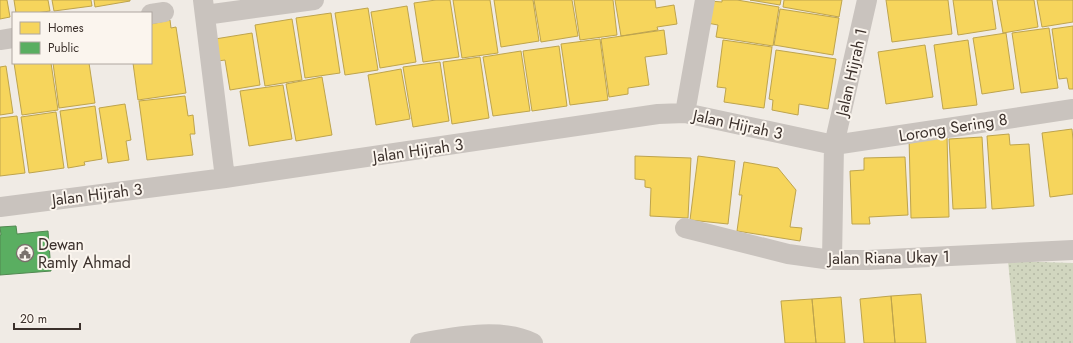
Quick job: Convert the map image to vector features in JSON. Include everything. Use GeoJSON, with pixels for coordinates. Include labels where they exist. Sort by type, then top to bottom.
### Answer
{"type":"FeatureCollection","features":[{"type":"Feature","properties":{"kind":"street"},"geometry":{"type":"LineString","coordinates":[[225,178],[204,8],[314,0]]}},
{"type":"Feature","properties":{"kind":"street"},"geometry":{"type":"LineString","coordinates":[[685,113],[705,0]]}},
{"type":"Feature","properties":{"kind":"street","name":"Jalan Hijrah 1"},"geometry":{"type":"LineString","coordinates":[[832,260],[834,144],[867,0]]}},
{"type":"Feature","properties":{"kind":"street"},"geometry":{"type":"LineString","coordinates":[[0,40],[12,38]]}},
{"type":"Feature","properties":{"kind":"street","name":"Lorong Sering 8"},"geometry":{"type":"LineString","coordinates":[[834,144],[1073,108]]}},
{"type":"Feature","properties":{"kind":"street","name":"Jalan Hijrah 3"},"geometry":{"type":"LineString","coordinates":[[0,207],[225,178],[650,115],[685,113],[834,144]]}},
{"type":"Feature","properties":{"kind":"street","name":"Jalan Riana Ukay 1"},"geometry":{"type":"LineString","coordinates":[[685,228],[788,254],[832,260],[868,260],[1073,250]]}},
{"type":"Feature","properties":{"kind":"street"},"geometry":{"type":"LineString","coordinates":[[420,343],[472,335],[504,336],[533,343]]}},
{"type":"Feature","properties":{"kind":"green space"},"geometry":{"type":"Polygon","coordinates":[[[1008,261],[1073,263],[1073,343],[1016,343],[1008,261]]]}},
{"type":"Feature","properties":{"kind":"building: Homes"},"geometry":{"type":"Polygon","coordinates":[[[0,0],[7,0],[10,17],[0,19],[0,0]]]}},
{"type":"Feature","properties":{"kind":"building: Homes"},"geometry":{"type":"Polygon","coordinates":[[[14,0],[48,0],[50,11],[16,12],[14,0]]]}},
{"type":"Feature","properties":{"kind":"building: Homes"},"geometry":{"type":"Polygon","coordinates":[[[52,0],[91,0],[92,6],[54,11],[52,0]]]}},
{"type":"Feature","properties":{"kind":"building: Homes"},"geometry":{"type":"Polygon","coordinates":[[[94,0],[130,0],[130,1],[95,7],[94,0]]]}},
{"type":"Feature","properties":{"kind":"building: Homes"},"geometry":{"type":"Polygon","coordinates":[[[450,0],[459,57],[423,62],[414,3],[450,0]]]}},
{"type":"Feature","properties":{"kind":"building: Homes"},"geometry":{"type":"Polygon","coordinates":[[[453,0],[490,0],[498,53],[462,58],[453,0]]]}},
{"type":"Feature","properties":{"kind":"building: Homes"},"geometry":{"type":"Polygon","coordinates":[[[494,0],[533,0],[539,41],[501,47],[494,0]]]}},
{"type":"Feature","properties":{"kind":"building: Homes"},"geometry":{"type":"Polygon","coordinates":[[[534,0],[572,0],[578,36],[541,42],[534,0]]]}},
{"type":"Feature","properties":{"kind":"building: Homes"},"geometry":{"type":"Polygon","coordinates":[[[574,0],[613,0],[617,35],[580,40],[574,0]]]}},
{"type":"Feature","properties":{"kind":"building: Homes"},"geometry":{"type":"Polygon","coordinates":[[[615,0],[655,0],[656,8],[674,5],[677,24],[657,27],[658,30],[621,36],[615,0]]]}},
{"type":"Feature","properties":{"kind":"building: Homes"},"geometry":{"type":"Polygon","coordinates":[[[722,0],[737,0],[779,7],[773,46],[716,37],[718,25],[707,23],[710,1],[722,2],[722,0]]]}},
{"type":"Feature","properties":{"kind":"building: Homes"},"geometry":{"type":"Polygon","coordinates":[[[750,0],[781,0],[780,5],[750,0]]]}},
{"type":"Feature","properties":{"kind":"building: Homes"},"geometry":{"type":"Polygon","coordinates":[[[784,0],[842,0],[839,17],[783,7],[784,0]]]}},
{"type":"Feature","properties":{"kind":"building: Homes"},"geometry":{"type":"Polygon","coordinates":[[[886,0],[948,0],[952,34],[892,42],[886,0]]]}},
{"type":"Feature","properties":{"kind":"building: Homes"},"geometry":{"type":"Polygon","coordinates":[[[953,0],[992,0],[996,29],[958,35],[953,0]]]}},
{"type":"Feature","properties":{"kind":"building: Homes"},"geometry":{"type":"Polygon","coordinates":[[[997,0],[1034,0],[1038,27],[1003,33],[997,0]]]}},
{"type":"Feature","properties":{"kind":"building: Homes"},"geometry":{"type":"Polygon","coordinates":[[[1037,0],[1073,0],[1073,22],[1042,27],[1037,0]]]}},
{"type":"Feature","properties":{"kind":"building: Homes"},"geometry":{"type":"Polygon","coordinates":[[[407,6],[416,62],[380,68],[371,12],[407,6]]]}},
{"type":"Feature","properties":{"kind":"building: Homes"},"geometry":{"type":"Polygon","coordinates":[[[368,8],[378,70],[345,75],[335,13],[368,8]]]}},
{"type":"Feature","properties":{"kind":"building: Homes"},"geometry":{"type":"Polygon","coordinates":[[[780,9],[839,18],[833,55],[774,45],[780,9]]]}},
{"type":"Feature","properties":{"kind":"building: Homes"},"geometry":{"type":"Polygon","coordinates":[[[331,13],[340,73],[305,78],[296,18],[331,13]]]}},
{"type":"Feature","properties":{"kind":"building: Homes"},"geometry":{"type":"Polygon","coordinates":[[[292,19],[302,80],[265,86],[255,25],[292,19]]]}},
{"type":"Feature","properties":{"kind":"building: Homes"},"geometry":{"type":"Polygon","coordinates":[[[170,20],[171,28],[176,27],[186,93],[138,100],[133,64],[152,64],[152,24],[170,20]]]}},
{"type":"Feature","properties":{"kind":"building: Homes"},"geometry":{"type":"Polygon","coordinates":[[[1073,26],[1073,89],[1069,89],[1067,78],[1059,79],[1052,29],[1073,26]]]}},
{"type":"Feature","properties":{"kind":"building: Homes"},"geometry":{"type":"Polygon","coordinates":[[[1049,28],[1058,88],[1021,93],[1012,33],[1049,28]]]}},
{"type":"Feature","properties":{"kind":"building: Homes"},"geometry":{"type":"Polygon","coordinates":[[[664,30],[667,54],[645,57],[649,85],[628,88],[628,94],[609,97],[601,39],[664,30]]]}},
{"type":"Feature","properties":{"kind":"building: Homes"},"geometry":{"type":"Polygon","coordinates":[[[252,33],[260,85],[230,90],[225,60],[218,61],[215,39],[252,33]]]}},
{"type":"Feature","properties":{"kind":"building: Homes"},"geometry":{"type":"Polygon","coordinates":[[[1006,33],[1014,89],[982,94],[973,38],[1006,33]]]}},
{"type":"Feature","properties":{"kind":"building: Homes"},"geometry":{"type":"Polygon","coordinates":[[[600,39],[608,100],[570,105],[561,44],[600,39]]]}},
{"type":"Feature","properties":{"kind":"building: Homes"},"geometry":{"type":"Polygon","coordinates":[[[723,40],[772,47],[764,108],[724,102],[726,88],[717,87],[723,40]]]}},
{"type":"Feature","properties":{"kind":"building: Homes"},"geometry":{"type":"Polygon","coordinates":[[[968,40],[977,105],[943,109],[934,45],[968,40]]]}},
{"type":"Feature","properties":{"kind":"building: Homes"},"geometry":{"type":"Polygon","coordinates":[[[925,45],[933,97],[886,104],[878,52],[925,45]]]}},
{"type":"Feature","properties":{"kind":"building: Homes"},"geometry":{"type":"Polygon","coordinates":[[[559,46],[567,106],[532,111],[523,51],[559,46]]]}},
{"type":"Feature","properties":{"kind":"building: Homes"},"geometry":{"type":"Polygon","coordinates":[[[776,50],[836,59],[828,109],[799,104],[798,115],[772,110],[773,100],[769,99],[776,50]]]}},
{"type":"Feature","properties":{"kind":"building: Homes"},"geometry":{"type":"Polygon","coordinates":[[[521,51],[530,111],[493,116],[483,57],[521,51]]]}},
{"type":"Feature","properties":{"kind":"building: Homes"},"geometry":{"type":"Polygon","coordinates":[[[480,57],[489,118],[452,124],[443,62],[480,57]]]}},
{"type":"Feature","properties":{"kind":"building: Homes"},"geometry":{"type":"Polygon","coordinates":[[[440,62],[449,121],[413,127],[403,67],[440,62]]]}},
{"type":"Feature","properties":{"kind":"building: Homes"},"geometry":{"type":"Polygon","coordinates":[[[14,64],[51,64],[58,110],[22,115],[14,64]]]}},
{"type":"Feature","properties":{"kind":"building: Homes"},"geometry":{"type":"Polygon","coordinates":[[[53,64],[89,64],[95,103],[59,108],[53,64]]]}},
{"type":"Feature","properties":{"kind":"building: Homes"},"geometry":{"type":"Polygon","coordinates":[[[6,66],[13,113],[0,115],[0,67],[6,66]]]}},
{"type":"Feature","properties":{"kind":"building: Homes"},"geometry":{"type":"Polygon","coordinates":[[[401,69],[410,119],[376,125],[368,75],[401,69]]]}},
{"type":"Feature","properties":{"kind":"building: Homes"},"geometry":{"type":"Polygon","coordinates":[[[322,77],[332,135],[296,141],[286,84],[322,77]]]}},
{"type":"Feature","properties":{"kind":"building: Homes"},"geometry":{"type":"Polygon","coordinates":[[[283,85],[292,139],[249,146],[240,91],[283,85]]]}},
{"type":"Feature","properties":{"kind":"building: Homes"},"geometry":{"type":"Polygon","coordinates":[[[185,96],[188,116],[193,115],[195,134],[190,134],[193,155],[147,160],[139,101],[185,96]]]}},
{"type":"Feature","properties":{"kind":"building: Homes"},"geometry":{"type":"Polygon","coordinates":[[[125,104],[131,140],[126,141],[129,160],[108,163],[99,108],[125,104]]]}},
{"type":"Feature","properties":{"kind":"building: Homes"},"geometry":{"type":"Polygon","coordinates":[[[95,106],[102,159],[84,162],[85,165],[68,168],[60,111],[95,106]]]}},
{"type":"Feature","properties":{"kind":"building: Homes"},"geometry":{"type":"Polygon","coordinates":[[[56,112],[64,168],[29,173],[21,117],[56,112]]]}},
{"type":"Feature","properties":{"kind":"building: Homes"},"geometry":{"type":"Polygon","coordinates":[[[17,116],[25,173],[0,176],[0,118],[17,116]]]}},
{"type":"Feature","properties":{"kind":"building: Homes"},"geometry":{"type":"Polygon","coordinates":[[[1072,129],[1073,194],[1050,197],[1042,133],[1072,129]]]}},
{"type":"Feature","properties":{"kind":"building: Homes"},"geometry":{"type":"Polygon","coordinates":[[[1009,134],[1010,145],[1029,144],[1034,206],[992,209],[987,136],[1009,134]]]}},
{"type":"Feature","properties":{"kind":"building: Homes"},"geometry":{"type":"Polygon","coordinates":[[[947,136],[949,217],[911,218],[909,137],[947,136]]]}},
{"type":"Feature","properties":{"kind":"building: Homes"},"geometry":{"type":"Polygon","coordinates":[[[982,137],[986,208],[953,209],[949,139],[982,137]]]}},
{"type":"Feature","properties":{"kind":"building: Homes"},"geometry":{"type":"Polygon","coordinates":[[[635,156],[691,158],[688,218],[650,216],[651,188],[645,187],[645,180],[635,179],[635,156]]]}},
{"type":"Feature","properties":{"kind":"building: Homes"},"geometry":{"type":"Polygon","coordinates":[[[698,156],[735,161],[728,224],[690,220],[698,156]]]}},
{"type":"Feature","properties":{"kind":"building: Homes"},"geometry":{"type":"Polygon","coordinates":[[[905,157],[908,215],[869,217],[870,224],[852,224],[850,171],[864,170],[864,158],[905,157]]]}},
{"type":"Feature","properties":{"kind":"building: Homes"},"geometry":{"type":"Polygon","coordinates":[[[744,162],[778,168],[796,190],[790,227],[802,228],[800,241],[737,231],[742,195],[739,195],[744,162]]]}},
{"type":"Feature","properties":{"kind":"building: Homes"},"geometry":{"type":"Polygon","coordinates":[[[921,294],[926,343],[895,343],[891,296],[921,294]]]}},
{"type":"Feature","properties":{"kind":"building: Homes"},"geometry":{"type":"Polygon","coordinates":[[[891,296],[895,343],[864,343],[860,299],[891,296]]]}},
{"type":"Feature","properties":{"kind":"building: Homes"},"geometry":{"type":"Polygon","coordinates":[[[841,297],[845,343],[816,343],[812,299],[841,297]]]}},
{"type":"Feature","properties":{"kind":"building: Homes"},"geometry":{"type":"Polygon","coordinates":[[[812,299],[816,343],[785,343],[781,301],[812,299]]]}},
{"type":"Feature","properties":{"kind":"building: Public","name":"Dewan Ramly Ahmad"},"geometry":{"type":"Polygon","coordinates":[[[16,226],[17,234],[48,231],[51,271],[0,275],[0,227],[16,226]]]}},
{"type":"Feature","properties":{"kind":"place","name":"Dewan Ramly Ahmad"},"geometry":{"type":"Point","coordinates":[25,253]}}]}
